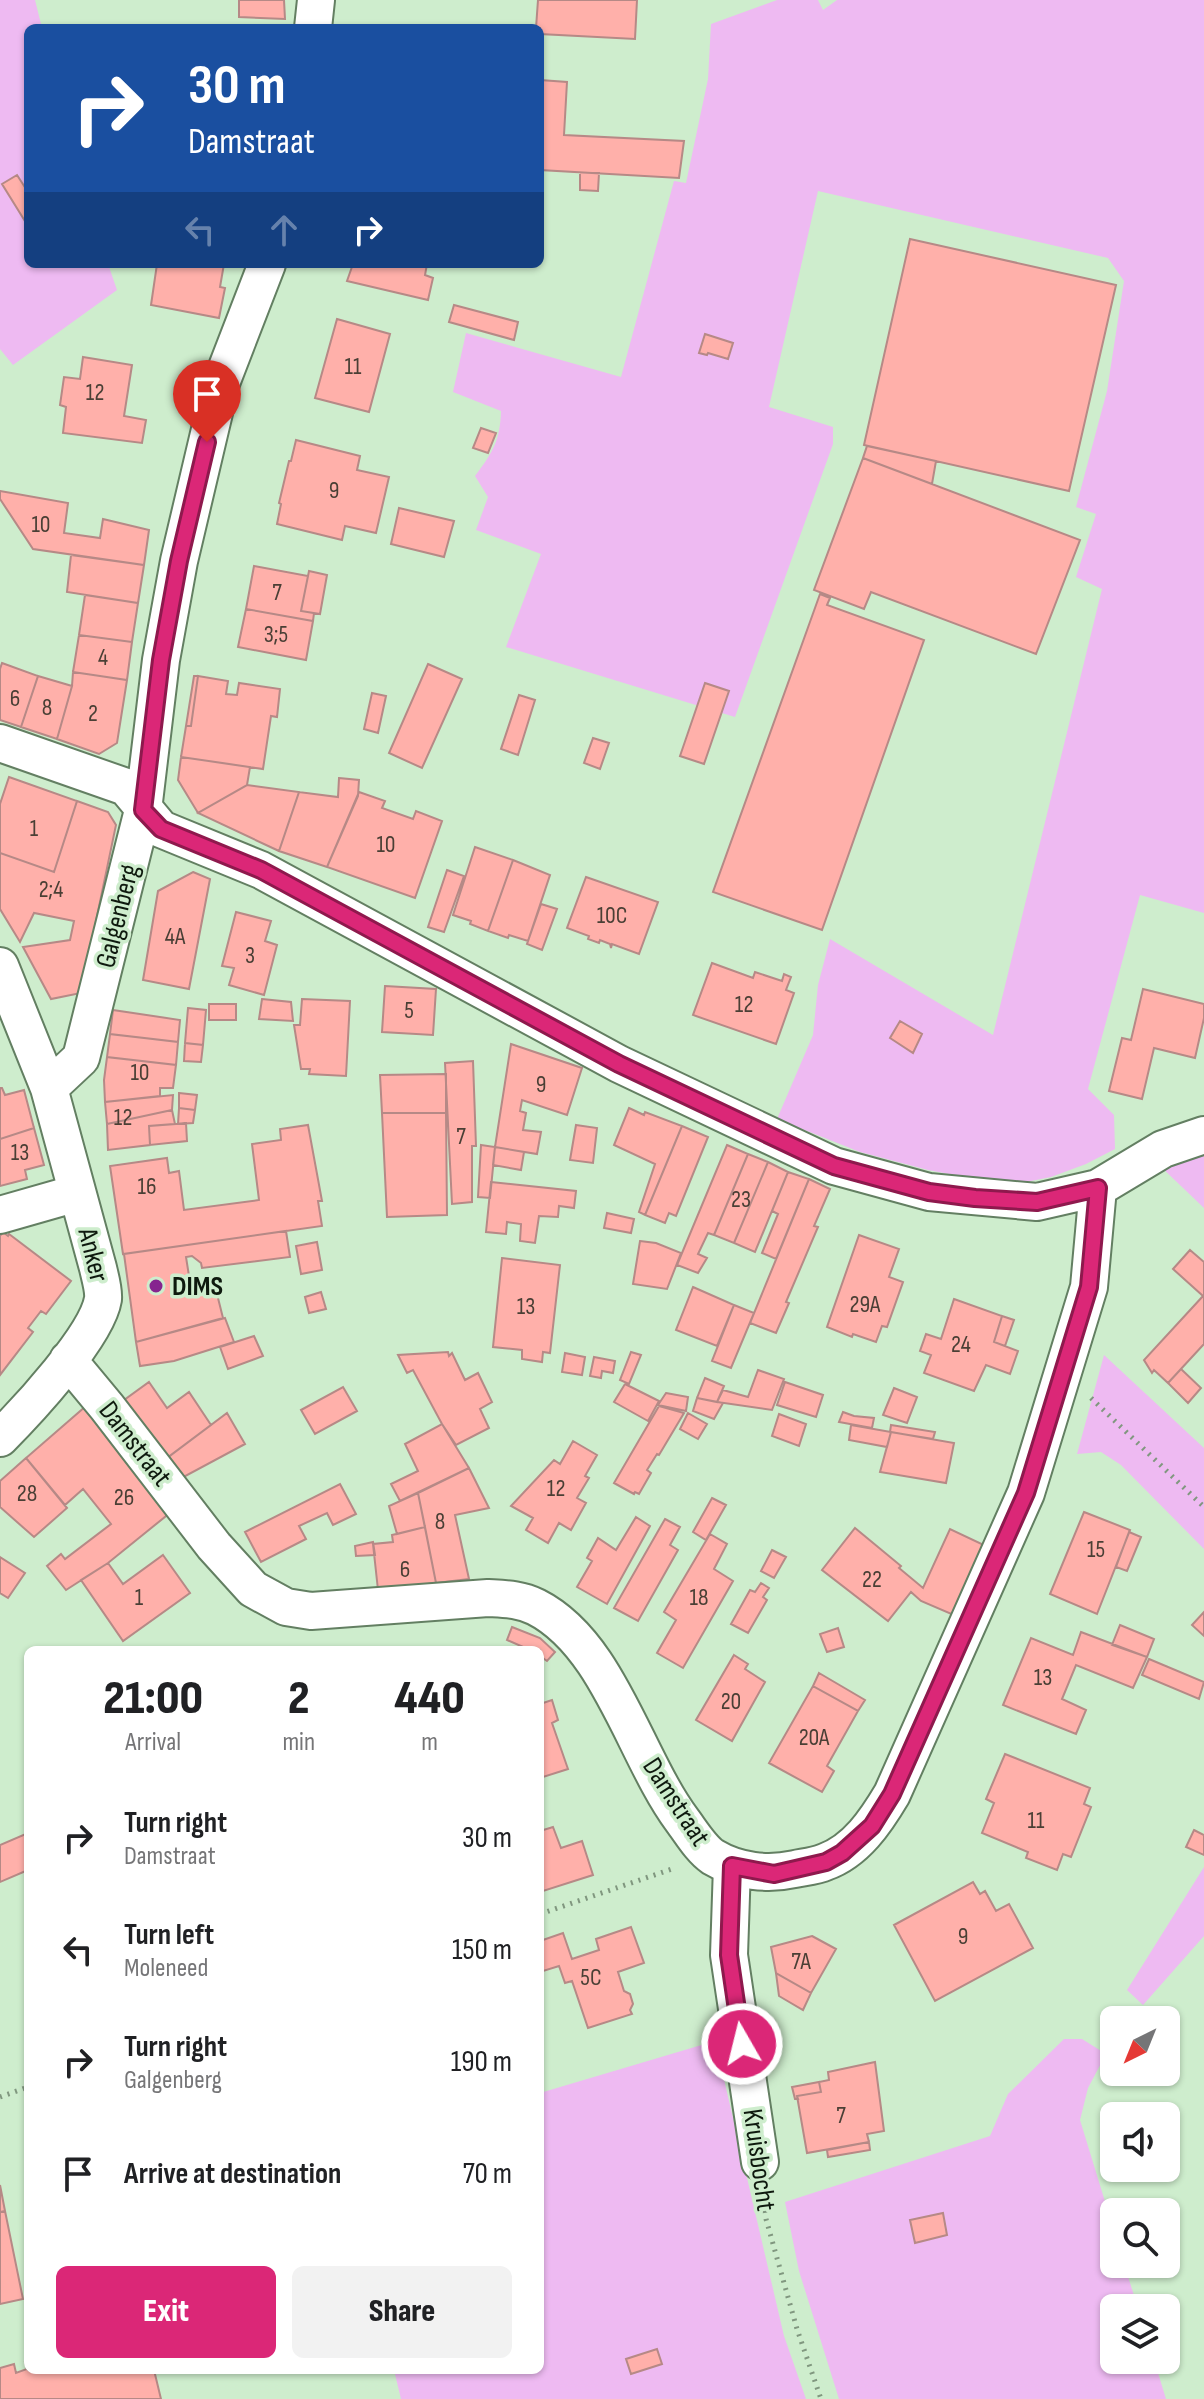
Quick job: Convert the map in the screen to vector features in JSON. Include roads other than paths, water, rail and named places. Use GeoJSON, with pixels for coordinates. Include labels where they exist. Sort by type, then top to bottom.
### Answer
{"type":"FeatureCollection","features":[{"type":"Feature","properties":{"kind":"street"},"geometry":{"type":"LineString","coordinates":[[313,24],[316,0]]}},
{"type":"Feature","properties":{"kind":"street","name":"Galgenberg"},"geometry":{"type":"LineString","coordinates":[[49,1088],[81,1058],[143,810],[161,660],[179,561],[221,383],[265,268]]}},
{"type":"Feature","properties":{"kind":"street"},"geometry":{"type":"LineString","coordinates":[[0,743],[126,787],[161,829],[261,870],[619,1064],[834,1166],[929,1192],[1037,1202],[1098,1188],[1163,1149],[1204,1135]]}},
{"type":"Feature","properties":{"kind":"street","name":"Anker"},"geometry":{"type":"LineString","coordinates":[[0,966],[49,1088],[104,1297],[87,1335],[28,1410],[0,1438]]}},
{"type":"Feature","properties":{"kind":"street","name":"Damstraat"},"geometry":{"type":"LineString","coordinates":[[68,1360],[214,1546],[253,1589],[268,1598],[286,1607],[311,1611],[488,1598],[514,1599],[534,1606],[557,1620],[605,1679],[674,1809],[721,1861],[774,1874],[826,1862],[842,1853],[872,1826],[892,1794],[1026,1493],[1089,1287],[1098,1188]]}},
{"type":"Feature","properties":{"kind":"street"},"geometry":{"type":"LineString","coordinates":[[0,1215],[77,1193]]}},
{"type":"Feature","properties":{"kind":"street","name":"Kruisbocht"},"geometry":{"type":"LineString","coordinates":[[721,1861],[729,1955],[760,2162]]}},
{"type":"Feature","properties":{"kind":"place","name":"DIMS"},"geometry":{"type":"Point","coordinates":[156,1286]}}]}
